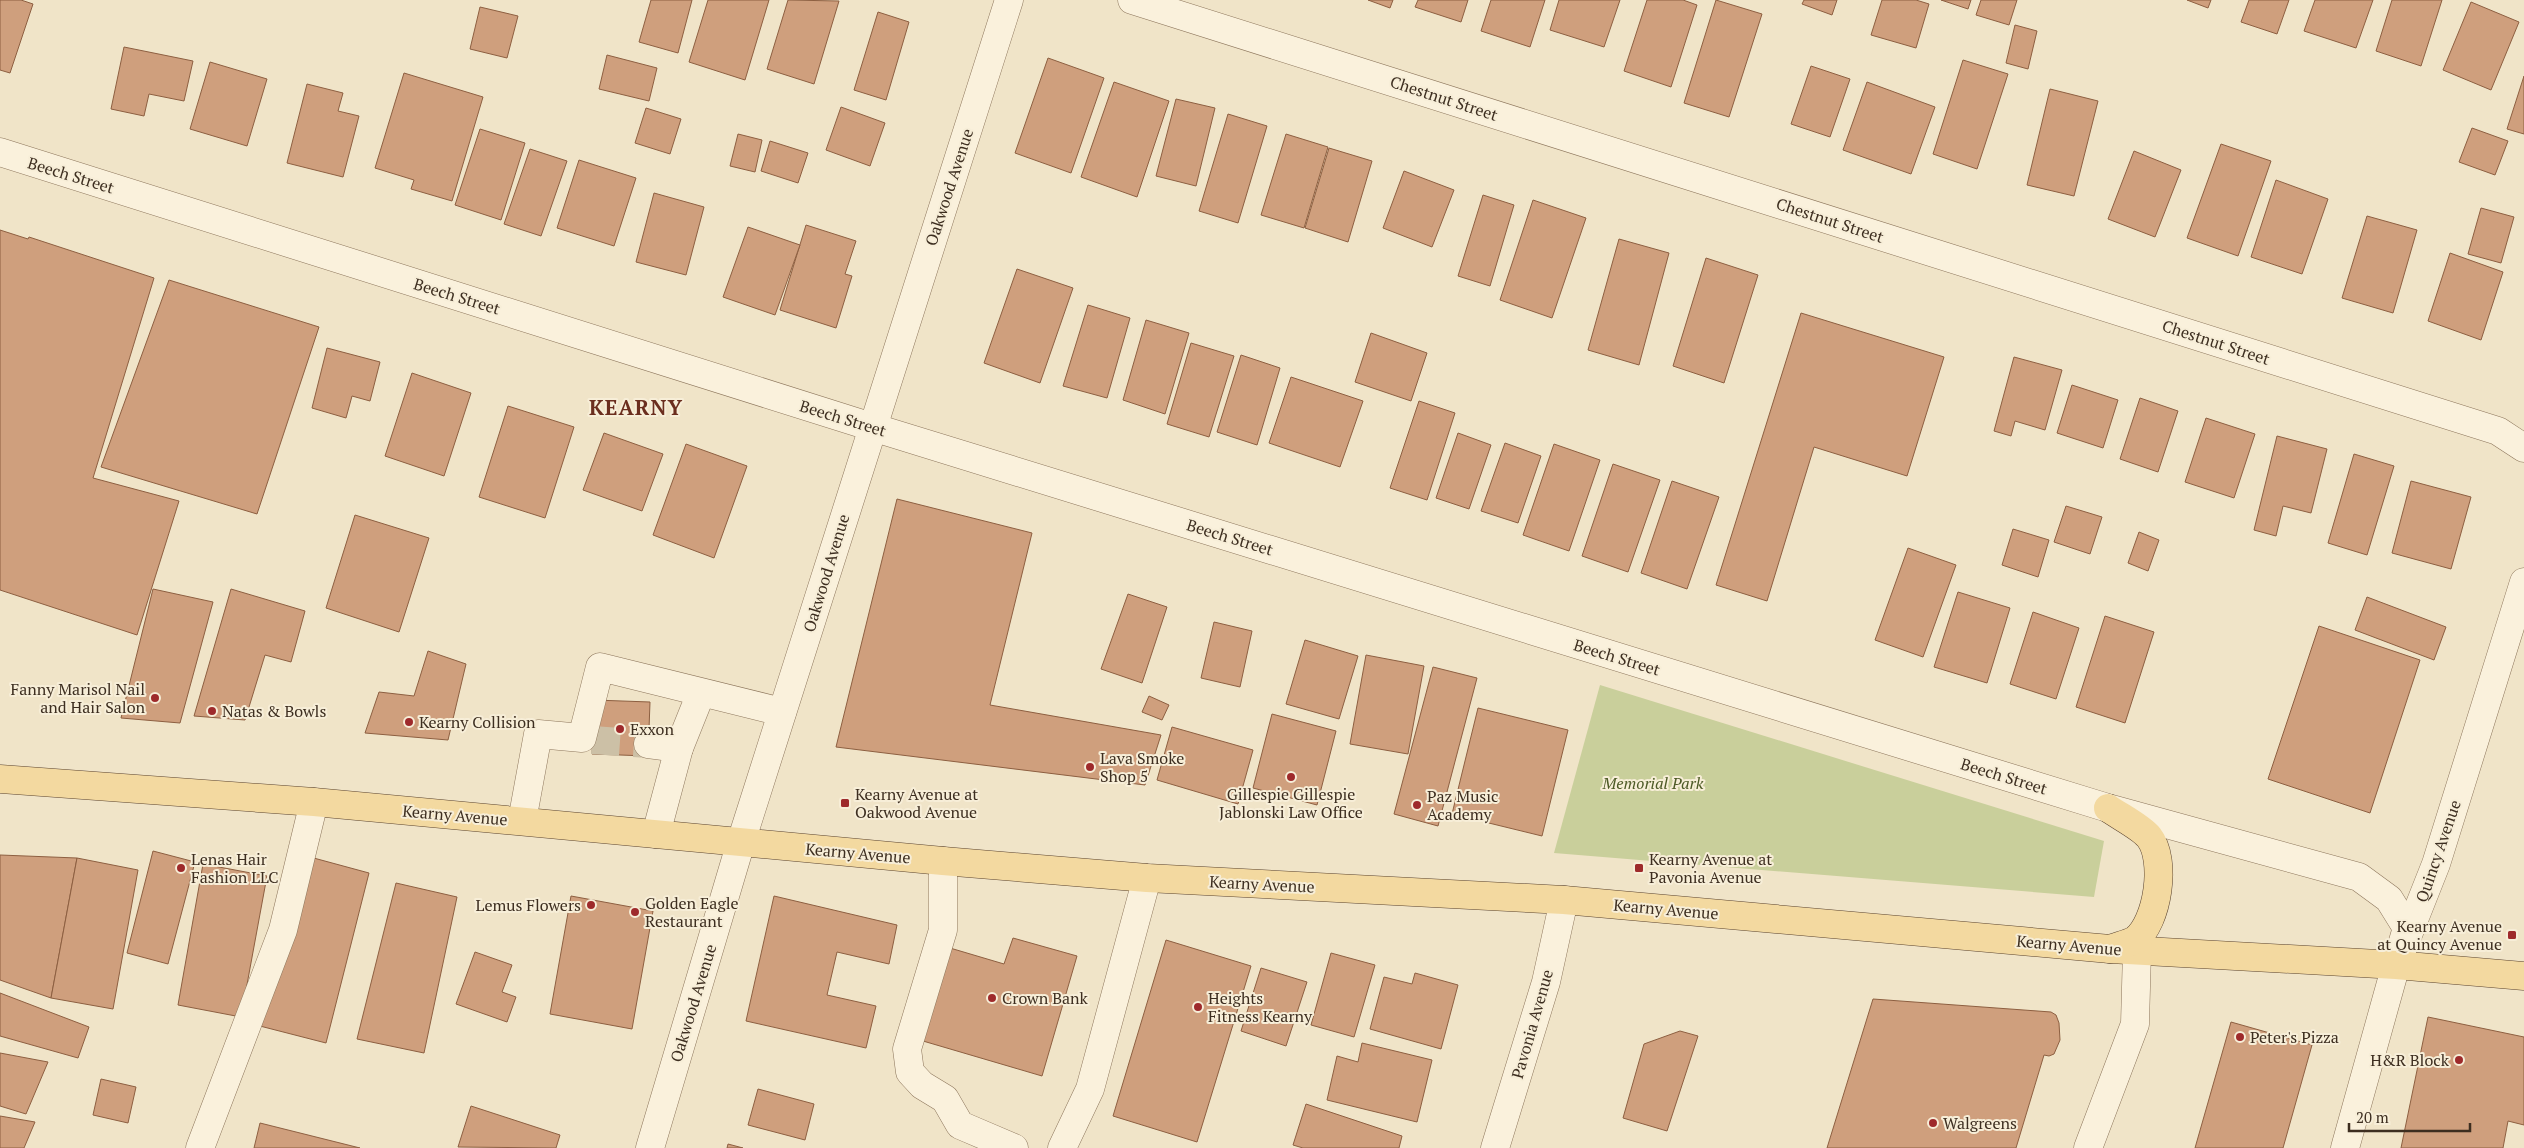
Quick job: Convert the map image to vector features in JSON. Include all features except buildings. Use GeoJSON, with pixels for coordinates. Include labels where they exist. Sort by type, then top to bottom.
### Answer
{"type":"FeatureCollection","features":[{"type":"Feature","properties":{"kind":"main road","name":"Kearny Avenue"},"geometry":{"type":"LineString","coordinates":[[0,779],[314,802],[943,861],[1146,878],[1564,900],[2110,949],[2396,965],[2524,976]]}},
{"type":"Feature","properties":{"kind":"main road"},"geometry":{"type":"LineString","coordinates":[[2108,808],[2149,836],[2158,855],[2160,878],[2148,924],[2134,940],[2110,949]]}},
{"type":"Feature","properties":{"kind":"street","name":"Oakwood Avenue"},"geometry":{"type":"LineString","coordinates":[[650,1148],[782,712],[1009,0]]}},
{"type":"Feature","properties":{"kind":"street","name":"Chestnut Street"},"geometry":{"type":"LineString","coordinates":[[1132,0],[2498,431],[2524,448]]}},
{"type":"Feature","properties":{"kind":"street","name":"Beech Street"},"geometry":{"type":"LineString","coordinates":[[0,152],[872,426],[2108,808],[2359,877],[2389,899],[2408,928],[2396,965]]}},
{"type":"Feature","properties":{"kind":"street","name":"Quincy Avenue"},"geometry":{"type":"LineString","coordinates":[[2345,1148],[2396,965],[2436,864],[2524,582]]}},
{"type":"Feature","properties":{"kind":"street"},"geometry":{"type":"LineString","coordinates":[[522,821],[538,734],[587,739],[600,667],[782,712]]}},
{"type":"Feature","properties":{"kind":"street"},"geometry":{"type":"LineString","coordinates":[[656,834],[679,748],[701,693]]}},
{"type":"Feature","properties":{"kind":"street"},"geometry":{"type":"LineString","coordinates":[[648,744],[679,748]]}},
{"type":"Feature","properties":{"kind":"street"},"geometry":{"type":"LineString","coordinates":[[200,1148],[283,930],[314,802]]}},
{"type":"Feature","properties":{"kind":"street"},"geometry":{"type":"LineString","coordinates":[[943,861],[943,930],[907,1049],[910,1072],[922,1085],[945,1099],[960,1125],[1014,1148]]}},
{"type":"Feature","properties":{"kind":"street"},"geometry":{"type":"LineString","coordinates":[[1062,1148],[1090,1089],[1146,878]]}},
{"type":"Feature","properties":{"kind":"street","name":"Pavonia Avenue"},"geometry":{"type":"LineString","coordinates":[[1495,1148],[1546,982],[1564,900]]}},
{"type":"Feature","properties":{"kind":"street"},"geometry":{"type":"LineString","coordinates":[[2088,1148],[2135,1024],[2137,951]]}},
{"type":"Feature","properties":{"kind":"green space","name":"Memorial Park"},"geometry":{"type":"Polygon","coordinates":[[[1600,685],[2104,841],[2094,897],[1554,853],[1600,685]]]}},
{"type":"Feature","properties":{"kind":"tunnel"},"geometry":{"type":"LineString","coordinates":[[592,740],[648,744]]}},
{"type":"Feature","properties":{"kind":"place","name":"Fanny Marisol Nail and Hair Salon"},"geometry":{"type":"Point","coordinates":[155,698]}},
{"type":"Feature","properties":{"kind":"place","name":"Natas & Bowls"},"geometry":{"type":"Point","coordinates":[212,711]}},
{"type":"Feature","properties":{"kind":"place","name":"Kearny Collision"},"geometry":{"type":"Point","coordinates":[409,722]}},
{"type":"Feature","properties":{"kind":"place","name":"Exxon"},"geometry":{"type":"Point","coordinates":[620,729]}},
{"type":"Feature","properties":{"kind":"place","name":"Lava Smoke Shop 5"},"geometry":{"type":"Point","coordinates":[1090,767]}},
{"type":"Feature","properties":{"kind":"place","name":"Gillespie Gillespie Jablonski Law Office"},"geometry":{"type":"Point","coordinates":[1291,777]}},
{"type":"Feature","properties":{"kind":"place","name":"Kearny Avenue at Oakwood Avenue"},"geometry":{"type":"Point","coordinates":[845,803]}},
{"type":"Feature","properties":{"kind":"place","name":"Paz Music Academy"},"geometry":{"type":"Point","coordinates":[1417,805]}},
{"type":"Feature","properties":{"kind":"place","name":"Lenas Hair Fashion LLC"},"geometry":{"type":"Point","coordinates":[181,868]}},
{"type":"Feature","properties":{"kind":"place","name":"Kearny Avenue at Pavonia Avenue"},"geometry":{"type":"Point","coordinates":[1639,868]}},
{"type":"Feature","properties":{"kind":"place","name":"Lemus Flowers"},"geometry":{"type":"Point","coordinates":[591,905]}},
{"type":"Feature","properties":{"kind":"place","name":"Golden Eagle Restaurant"},"geometry":{"type":"Point","coordinates":[635,912]}},
{"type":"Feature","properties":{"kind":"place","name":"Kearny Avenue at Quincy Avenue"},"geometry":{"type":"Point","coordinates":[2512,935]}},
{"type":"Feature","properties":{"kind":"place","name":"Crown Bank"},"geometry":{"type":"Point","coordinates":[992,998]}},
{"type":"Feature","properties":{"kind":"place","name":"Heights Fitness Kearny"},"geometry":{"type":"Point","coordinates":[1198,1007]}},
{"type":"Feature","properties":{"kind":"place","name":"Peter's Pizza"},"geometry":{"type":"Point","coordinates":[2240,1037]}},
{"type":"Feature","properties":{"kind":"place","name":"H&R Block"},"geometry":{"type":"Point","coordinates":[2459,1060]}},
{"type":"Feature","properties":{"kind":"place","name":"Walgreens"},"geometry":{"type":"Point","coordinates":[1933,1123]}},
{"type":"Feature","properties":{"kind":"district","name":"KEARNY"},"geometry":{"type":"Point","coordinates":[636,407]}}]}
